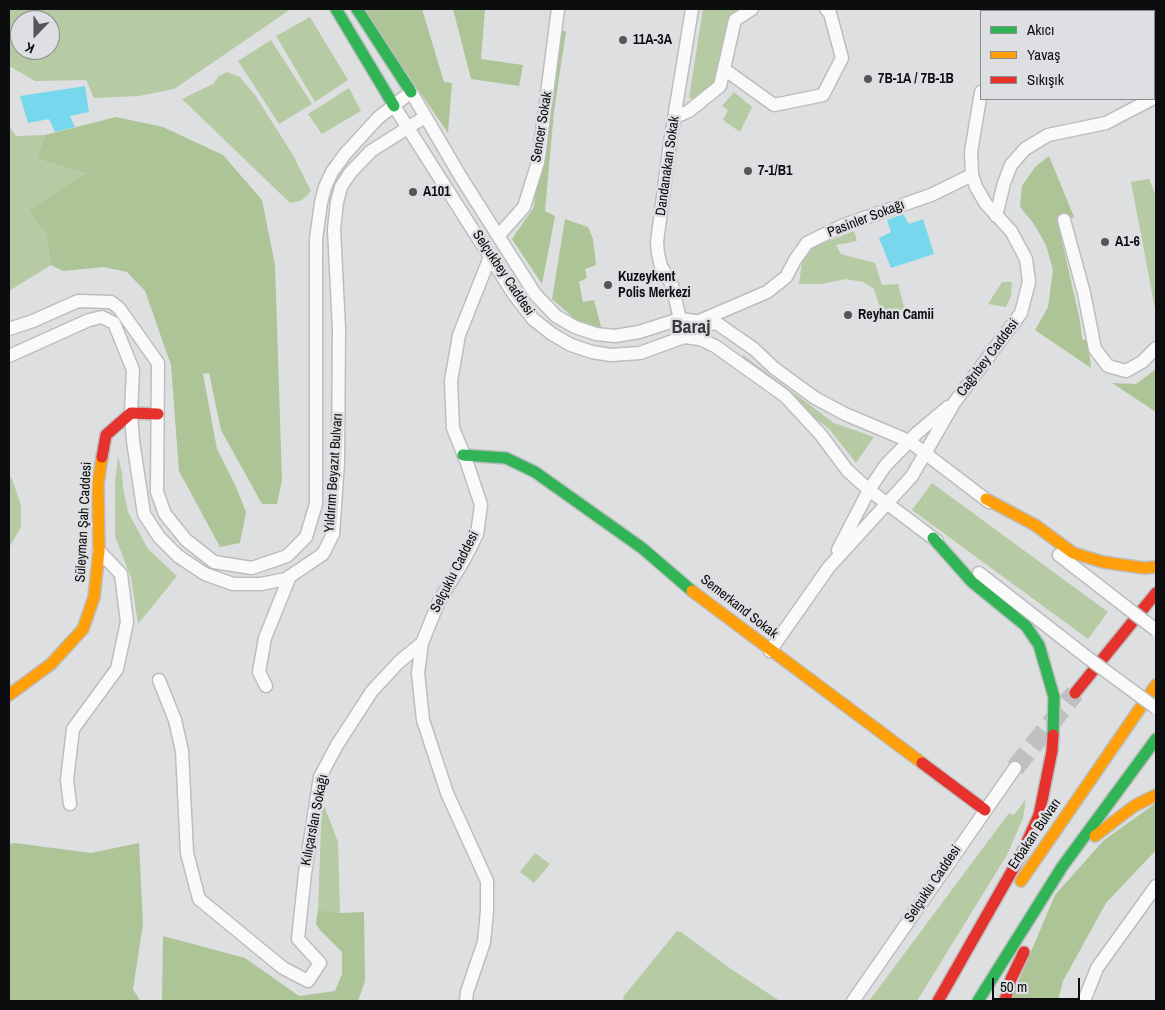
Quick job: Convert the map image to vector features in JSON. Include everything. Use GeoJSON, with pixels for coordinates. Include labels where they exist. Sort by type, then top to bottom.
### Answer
{"type":"FeatureCollection","features":[{"type":"Feature","properties":{"kind":"main road","name":"Selçukbey Caddesi"},"geometry":{"type":"LineString","coordinates":[[336,9],[394,106]]}},
{"type":"Feature","properties":{"kind":"main road","name":"Selçukbey Caddesi"},"geometry":{"type":"LineString","coordinates":[[357,9],[411,92]]}},
{"type":"Feature","properties":{"kind":"main road"},"geometry":{"type":"LineString","coordinates":[[132,413],[158,414]]}},
{"type":"Feature","properties":{"kind":"main road","name":"Süleyman Şah Caddesi"},"geometry":{"type":"LineString","coordinates":[[9,695],[51,664],[83,629],[94,596],[99,551],[98,484],[106,435],[132,413]]}},
{"type":"Feature","properties":{"kind":"main road","name":"Semerkand Sokak"},"geometry":{"type":"LineString","coordinates":[[464,455],[506,458],[535,472],[642,548],[705,602],[985,810]]}},
{"type":"Feature","properties":{"kind":"main road"},"geometry":{"type":"LineString","coordinates":[[986,499],[1036,525],[1073,553],[1103,562],[1144,568],[1156,567]]}},
{"type":"Feature","properties":{"kind":"main road"},"geometry":{"type":"LineString","coordinates":[[934,538],[972,582],[1026,626],[1039,645],[1054,697],[1052,751],[1038,814],[1020,855],[940,1000]]}},
{"type":"Feature","properties":{"kind":"main road"},"geometry":{"type":"LineString","coordinates":[[1074,693],[1156,593]]}},
{"type":"Feature","properties":{"kind":"main road","name":"Erbakan Bulvarı"},"geometry":{"type":"LineString","coordinates":[[940,1000],[1156,685]]}},
{"type":"Feature","properties":{"kind":"main road"},"geometry":{"type":"LineString","coordinates":[[978,1001],[1062,867],[1156,739]]}},
{"type":"Feature","properties":{"kind":"main road"},"geometry":{"type":"LineString","coordinates":[[1005,1001],[1010,979],[1062,867],[1099,832],[1134,806],[1156,795]]}},
{"type":"Feature","properties":{"kind":"street","name":"Sencer Sokak"},"geometry":{"type":"LineString","coordinates":[[499,236],[524,207],[538,162],[558,9]]}},
{"type":"Feature","properties":{"kind":"street","name":"Dandanakan Sokak"},"geometry":{"type":"LineString","coordinates":[[680,319],[672,285],[661,266],[658,242],[674,117],[692,9]]}},
{"type":"Feature","properties":{"kind":"street"},"geometry":{"type":"LineString","coordinates":[[674,117],[688,111],[720,86],[735,20],[752,9]]}},
{"type":"Feature","properties":{"kind":"street"},"geometry":{"type":"LineString","coordinates":[[724,69],[774,105],[823,95],[842,58],[830,13],[826,9]]}},
{"type":"Feature","properties":{"kind":"street","name":"Yıldırım Beyazıt Bulvarı"},"geometry":{"type":"LineString","coordinates":[[9,329],[78,302],[111,302],[125,316],[158,363],[157,492],[165,514],[186,540],[214,562],[252,568],[287,556],[306,537],[316,504],[315,285],[316,239],[321,204],[332,172],[345,154],[378,118],[411,92]]}},
{"type":"Feature","properties":{"kind":"street","name":"Selçukbey Caddesi"},"geometry":{"type":"LineString","coordinates":[[411,92],[535,294],[556,316],[575,328],[596,334],[614,336],[639,332],[680,319],[718,324],[754,348],[780,373],[815,398],[845,414],[909,441],[926,452],[1156,630]]}},
{"type":"Feature","properties":{"kind":"street","name":"Cağrıbey Caddesi"},"geometry":{"type":"LineString","coordinates":[[887,503],[912,476],[954,402],[1021,313],[1029,282],[1026,259],[1011,231],[996,216],[981,195],[972,175],[971,152],[980,98]]}},
{"type":"Feature","properties":{"kind":"street"},"geometry":{"type":"LineString","coordinates":[[996,216],[1011,164],[1024,149],[1048,135],[1106,123],[1138,108],[1150,100]]}},
{"type":"Feature","properties":{"kind":"street","name":"Selçukbey Caddesi"},"geometry":{"type":"LineString","coordinates":[[394,106],[513,293],[533,319],[552,334],[571,345],[592,352],[611,355],[640,352],[684,337],[700,339]]}},
{"type":"Feature","properties":{"kind":"street","name":"Yıldırım Beyazıt Bulvarı"},"geometry":{"type":"LineString","coordinates":[[9,356],[89,320],[102,317],[114,323],[133,370],[133,442],[144,514],[159,537],[178,556],[205,574],[233,584],[261,584],[286,579],[323,554],[333,534],[338,462],[339,329],[334,229],[341,187],[371,151],[425,117]]}},
{"type":"Feature","properties":{"kind":"street","name":"Pasinler Sokağı"},"geometry":{"type":"LineString","coordinates":[[697,322],[767,292],[786,277],[807,243],[844,225],[931,195],[972,175]]}},
{"type":"Feature","properties":{"kind":"street"},"geometry":{"type":"LineString","coordinates":[[1064,220],[1084,293],[1095,349],[1108,366],[1126,371],[1142,362],[1156,348]]}},
{"type":"Feature","properties":{"kind":"street","name":"Selçuklu Caddesi"},"geometry":{"type":"LineString","coordinates":[[466,1001],[467,992],[484,942],[487,881],[447,793],[423,720],[418,672],[422,643],[439,601],[464,560],[477,534],[481,505],[453,428],[451,381],[459,335],[490,257]]}},
{"type":"Feature","properties":{"kind":"street"},"geometry":{"type":"LineString","coordinates":[[680,319],[700,339],[715,346],[785,396],[821,435],[847,470],[869,490],[1156,708]]}},
{"type":"Feature","properties":{"kind":"street","name":"Cağrıbey Caddesi"},"geometry":{"type":"LineString","coordinates":[[869,490],[885,466],[909,441],[954,402]]}},
{"type":"Feature","properties":{"kind":"street"},"geometry":{"type":"LineString","coordinates":[[829,567],[869,490]]}},
{"type":"Feature","properties":{"kind":"street"},"geometry":{"type":"LineString","coordinates":[[770,651],[829,567],[887,503]]}},
{"type":"Feature","properties":{"kind":"street"},"geometry":{"type":"LineString","coordinates":[[70,804],[67,780],[73,729],[117,669],[127,622],[121,574],[99,551]]}},
{"type":"Feature","properties":{"kind":"street"},"geometry":{"type":"LineString","coordinates":[[266,686],[259,672],[265,638],[290,576]]}},
{"type":"Feature","properties":{"kind":"street","name":"Kılıçarslan Sokağı"},"geometry":{"type":"LineString","coordinates":[[159,680],[176,720],[182,751],[187,853],[199,899],[283,968],[308,981],[320,963],[298,939],[305,873],[320,777],[337,745],[372,691],[399,662],[422,643]]}},
{"type":"Feature","properties":{"kind":"street","name":"Selçuklu Caddesi"},"geometry":{"type":"LineString","coordinates":[[853,1001],[1015,768]]}},
{"type":"Feature","properties":{"kind":"street"},"geometry":{"type":"LineString","coordinates":[[1084,1001],[1098,968],[1156,886]]}},
{"type":"Feature","properties":{"kind":"green space"},"geometry":{"type":"Polygon","coordinates":[[[9,9],[291,9],[174,89],[139,96],[94,98],[86,80],[35,81],[9,66],[9,9]]]}},
{"type":"Feature","properties":{"kind":"green space"},"geometry":{"type":"Polygon","coordinates":[[[365,9],[422,9],[444,82],[452,83],[448,133],[378,31],[365,9]]]}},
{"type":"Feature","properties":{"kind":"green space"},"geometry":{"type":"Polygon","coordinates":[[[453,9],[485,9],[481,59],[523,65],[519,86],[471,79],[453,9]]]}},
{"type":"Feature","properties":{"kind":"green space"},"geometry":{"type":"Polygon","coordinates":[[[703,9],[744,9],[716,82],[697,100],[689,98],[703,9]]]}},
{"type":"Feature","properties":{"kind":"green space"},"geometry":{"type":"Polygon","coordinates":[[[310,17],[348,80],[315,102],[276,36],[310,17]]]}},
{"type":"Feature","properties":{"kind":"green space"},"geometry":{"type":"Polygon","coordinates":[[[556,30],[566,31],[554,111],[545,211],[555,216],[542,284],[512,239],[534,207],[538,162],[556,30]]]}},
{"type":"Feature","properties":{"kind":"green space"},"geometry":{"type":"Polygon","coordinates":[[[271,40],[312,104],[279,124],[238,61],[271,40]]]}},
{"type":"Feature","properties":{"kind":"green space"},"geometry":{"type":"Polygon","coordinates":[[[227,72],[240,77],[255,95],[293,155],[311,191],[300,201],[290,203],[182,99],[213,84],[219,76],[227,72]]]}},
{"type":"Feature","properties":{"kind":"green space"},"geometry":{"type":"Polygon","coordinates":[[[349,88],[361,111],[322,134],[308,114],[349,88]]]}},
{"type":"Feature","properties":{"kind":"green space"},"geometry":{"type":"Polygon","coordinates":[[[734,92],[752,107],[740,132],[723,120],[728,110],[722,106],[734,92]]]}},
{"type":"Feature","properties":{"kind":"green space"},"geometry":{"type":"Polygon","coordinates":[[[116,117],[163,127],[223,155],[262,200],[275,265],[282,480],[277,504],[262,504],[221,430],[209,373],[203,374],[217,449],[246,512],[240,543],[220,547],[179,471],[171,365],[145,291],[127,272],[104,267],[63,271],[51,265],[46,234],[28,210],[85,173],[37,159],[45,135],[116,117]]]}},
{"type":"Feature","properties":{"kind":"green space"},"geometry":{"type":"Polygon","coordinates":[[[9,126],[16,136],[45,135],[37,159],[85,173],[28,210],[46,234],[51,265],[9,291],[9,126]]]}},
{"type":"Feature","properties":{"kind":"green space"},"geometry":{"type":"Polygon","coordinates":[[[1049,156],[1074,217],[1058,223],[1080,321],[1082,339],[1088,341],[1091,368],[1035,330],[1048,307],[1053,270],[1046,245],[1034,224],[1020,207],[1022,186],[1035,167],[1049,156]]]}},
{"type":"Feature","properties":{"kind":"green space"},"geometry":{"type":"Polygon","coordinates":[[[1149,179],[1156,196],[1156,314],[1131,182],[1149,179]]]}},
{"type":"Feature","properties":{"kind":"green space"},"geometry":{"type":"Polygon","coordinates":[[[565,219],[588,227],[593,239],[596,265],[585,269],[587,278],[579,282],[583,302],[594,300],[603,334],[582,325],[552,299],[565,219]]]}},
{"type":"Feature","properties":{"kind":"green space"},"geometry":{"type":"Polygon","coordinates":[[[854,231],[857,241],[836,245],[841,254],[875,263],[882,285],[898,284],[905,310],[881,311],[874,289],[863,282],[845,279],[822,284],[799,284],[802,262],[811,248],[854,231]]]}},
{"type":"Feature","properties":{"kind":"green space"},"geometry":{"type":"Polygon","coordinates":[[[1002,282],[1012,282],[1011,296],[1006,307],[988,304],[1002,282]]]}},
{"type":"Feature","properties":{"kind":"green space"},"geometry":{"type":"Polygon","coordinates":[[[743,355],[834,423],[874,437],[856,463],[830,430],[742,359],[743,355]]]}},
{"type":"Feature","properties":{"kind":"green space"},"geometry":{"type":"Polygon","coordinates":[[[1156,369],[1156,412],[1112,383],[1136,384],[1156,369]]]}},
{"type":"Feature","properties":{"kind":"green space"},"geometry":{"type":"Polygon","coordinates":[[[118,456],[128,512],[148,549],[177,576],[138,624],[131,578],[115,536],[115,483],[118,456]]]}},
{"type":"Feature","properties":{"kind":"green space"},"geometry":{"type":"Polygon","coordinates":[[[9,477],[12,479],[21,505],[21,527],[9,548],[9,477]]]}},
{"type":"Feature","properties":{"kind":"green space"},"geometry":{"type":"Polygon","coordinates":[[[932,483],[1108,612],[1088,639],[912,510],[932,483]]]}},
{"type":"Feature","properties":{"kind":"green space"},"geometry":{"type":"Polygon","coordinates":[[[1026,799],[1023,818],[1007,855],[917,1001],[869,1001],[1009,813],[1014,815],[1026,799]]]}},
{"type":"Feature","properties":{"kind":"green space"},"geometry":{"type":"Polygon","coordinates":[[[322,800],[338,842],[340,913],[318,910],[322,800]]]}},
{"type":"Feature","properties":{"kind":"green space"},"geometry":{"type":"Polygon","coordinates":[[[1156,803],[1156,850],[1106,903],[1063,981],[1058,1001],[1010,1001],[1055,895],[1104,840],[1156,803]]]}},
{"type":"Feature","properties":{"kind":"green space"},"geometry":{"type":"Polygon","coordinates":[[[15,843],[91,853],[139,843],[143,924],[133,989],[140,1001],[9,1001],[9,844],[15,843]]]}},
{"type":"Feature","properties":{"kind":"green space"},"geometry":{"type":"Polygon","coordinates":[[[535,853],[550,864],[534,883],[520,872],[535,853]]]}},
{"type":"Feature","properties":{"kind":"green space"},"geometry":{"type":"Polygon","coordinates":[[[318,910],[341,913],[364,912],[365,981],[358,1001],[162,1001],[163,936],[245,958],[299,996],[335,991],[342,974],[342,952],[316,924],[318,910]]]}},
{"type":"Feature","properties":{"kind":"green space"},"geometry":{"type":"Polygon","coordinates":[[[677,931],[780,1001],[624,1001],[623,997],[677,931]]]}},
{"type":"Feature","properties":{"kind":"water"},"geometry":{"type":"Polygon","coordinates":[[[85,86],[89,112],[70,116],[75,127],[55,132],[49,119],[28,123],[20,96],[85,86]]]}},
{"type":"Feature","properties":{"kind":"water"},"geometry":{"type":"Polygon","coordinates":[[[903,214],[909,224],[923,219],[934,254],[891,268],[879,238],[891,232],[887,220],[903,214]]]}},
{"type":"Feature","properties":{"kind":"tunnel"},"geometry":{"type":"LineString","coordinates":[[1015,768],[1075,693]]}},
{"type":"Feature","properties":{"kind":"traffic: fast"},"geometry":{"type":"LineString","coordinates":[[336,9],[394,106]]}},
{"type":"Feature","properties":{"kind":"traffic: fast"},"geometry":{"type":"LineString","coordinates":[[357,9],[411,92]]}},
{"type":"Feature","properties":{"kind":"traffic: fast"},"geometry":{"type":"LineString","coordinates":[[463,455],[506,458],[535,472],[642,548],[692,591]]}},
{"type":"Feature","properties":{"kind":"traffic: fast"},"geometry":{"type":"LineString","coordinates":[[933,538],[972,582],[1026,626],[1039,645],[1054,697],[1053,735]]}},
{"type":"Feature","properties":{"kind":"traffic: fast"},"geometry":{"type":"LineString","coordinates":[[978,1001],[1062,867],[1156,739]]}},
{"type":"Feature","properties":{"kind":"traffic: slow"},"geometry":{"type":"LineString","coordinates":[[9,695],[51,664],[83,629],[94,597],[99,551],[98,484],[102,457]]}},
{"type":"Feature","properties":{"kind":"traffic: slow"},"geometry":{"type":"LineString","coordinates":[[986,499],[1035,525],[1073,553],[1103,562],[1144,568],[1156,567]]}},
{"type":"Feature","properties":{"kind":"traffic: slow"},"geometry":{"type":"LineString","coordinates":[[692,591],[922,763]]}},
{"type":"Feature","properties":{"kind":"traffic: slow"},"geometry":{"type":"LineString","coordinates":[[1021,881],[1156,685]]}},
{"type":"Feature","properties":{"kind":"traffic: slow"},"geometry":{"type":"LineString","coordinates":[[1095,836],[1134,806],[1156,795]]}},
{"type":"Feature","properties":{"kind":"traffic: jam"},"geometry":{"type":"LineString","coordinates":[[102,457],[106,435],[131,413],[158,414]]}},
{"type":"Feature","properties":{"kind":"traffic: jam"},"geometry":{"type":"LineString","coordinates":[[1075,693],[1156,593]]}},
{"type":"Feature","properties":{"kind":"traffic: jam"},"geometry":{"type":"LineString","coordinates":[[938,1001],[1021,855],[1039,815],[1052,751],[1053,735]]}},
{"type":"Feature","properties":{"kind":"traffic: jam"},"geometry":{"type":"LineString","coordinates":[[922,763],[985,810]]}},
{"type":"Feature","properties":{"kind":"traffic: jam"},"geometry":{"type":"LineString","coordinates":[[1005,1001],[1011,979],[1024,952]]}},
{"type":"Feature","properties":{"kind":"place","name":"11A-3A"},"geometry":{"type":"Point","coordinates":[623,40]}},
{"type":"Feature","properties":{"kind":"place","name":"7B-1A / 7B-1B"},"geometry":{"type":"Point","coordinates":[868,79]}},
{"type":"Feature","properties":{"kind":"place","name":"7-1/B1"},"geometry":{"type":"Point","coordinates":[748,171]}},
{"type":"Feature","properties":{"kind":"place","name":"A101"},"geometry":{"type":"Point","coordinates":[413,192]}},
{"type":"Feature","properties":{"kind":"place","name":"A1-6"},"geometry":{"type":"Point","coordinates":[1105,242]}},
{"type":"Feature","properties":{"kind":"place","name":"Kuzeykent Polis Merkezi"},"geometry":{"type":"Point","coordinates":[608,285]}},
{"type":"Feature","properties":{"kind":"place","name":"Reyhan Camii"},"geometry":{"type":"Point","coordinates":[848,315]}},
{"type":"Feature","properties":{"kind":"district","name":"Baraj"},"geometry":{"type":"Point","coordinates":[691,328]}}]}
